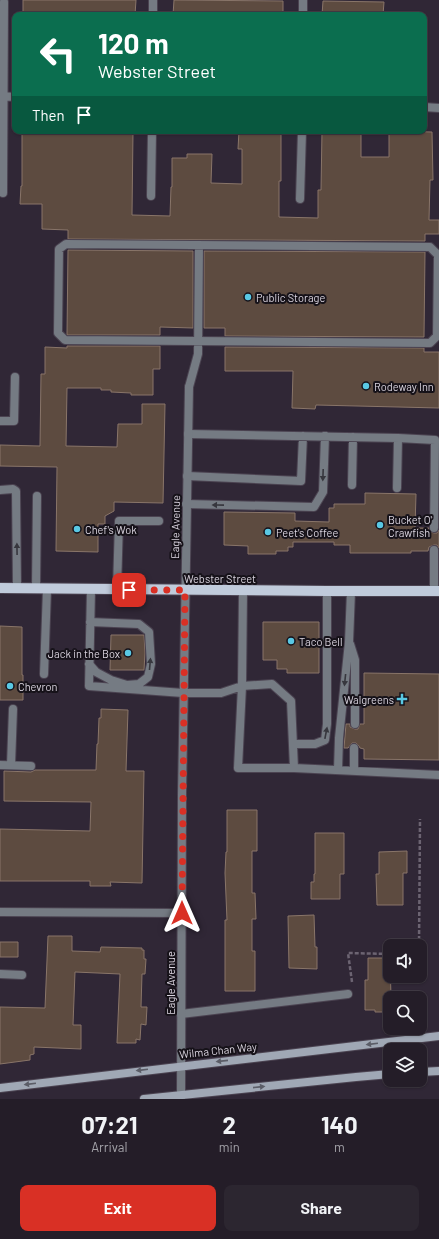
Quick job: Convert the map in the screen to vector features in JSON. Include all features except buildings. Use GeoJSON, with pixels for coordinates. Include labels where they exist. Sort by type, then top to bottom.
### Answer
{"type":"FeatureCollection","features":[{"type":"Feature","properties":{"kind":"main road","name":"Webster Street"},"geometry":{"type":"LineString","coordinates":[[0,588],[436,591]]}},
{"type":"Feature","properties":{"kind":"main road","name":"Wilma Chan Way"},"geometry":{"type":"LineString","coordinates":[[0,1088],[439,1036]]}},
{"type":"Feature","properties":{"kind":"main road"},"geometry":{"type":"LineString","coordinates":[[427,1071],[439,1070]]}},
{"type":"Feature","properties":{"kind":"main road"},"geometry":{"type":"LineString","coordinates":[[144,1099],[181,1097],[383,1075]]}},
{"type":"Feature","properties":{"kind":"street"},"geometry":{"type":"LineString","coordinates":[[153,0],[153,12]]}},
{"type":"Feature","properties":{"kind":"street"},"geometry":{"type":"LineString","coordinates":[[303,0],[303,12]]}},
{"type":"Feature","properties":{"kind":"street"},"geometry":{"type":"LineString","coordinates":[[3,193],[2,96],[4,2]]}},
{"type":"Feature","properties":{"kind":"street"},"geometry":{"type":"LineString","coordinates":[[2,96],[12,97]]}},
{"type":"Feature","properties":{"kind":"street"},"geometry":{"type":"LineString","coordinates":[[427,107],[439,108]]}},
{"type":"Feature","properties":{"kind":"street"},"geometry":{"type":"LineString","coordinates":[[151,196],[152,134]]}},
{"type":"Feature","properties":{"kind":"street"},"geometry":{"type":"LineString","coordinates":[[300,199],[302,134]]}},
{"type":"Feature","properties":{"kind":"street"},"geometry":{"type":"LineString","coordinates":[[66,244],[199,246],[430,247],[438,255],[437,336],[430,343],[65,340],[58,332],[59,249],[66,244]]}},
{"type":"Feature","properties":{"kind":"street","name":"Eagle Avenue"},"geometry":{"type":"LineString","coordinates":[[181,1097],[183,693],[186,504],[189,387],[198,354],[199,246]]}},
{"type":"Feature","properties":{"kind":"street"},"geometry":{"type":"LineString","coordinates":[[0,421],[14,421],[15,377]]}},
{"type":"Feature","properties":{"kind":"street"},"geometry":{"type":"LineString","coordinates":[[188,434],[325,436],[435,440],[434,528]]}},
{"type":"Feature","properties":{"kind":"street"},"geometry":{"type":"LineString","coordinates":[[187,476],[301,481],[303,436]]}},
{"type":"Feature","properties":{"kind":"street"},"geometry":{"type":"LineString","coordinates":[[186,504],[314,507],[323,492],[325,436]]}},
{"type":"Feature","properties":{"kind":"street"},"geometry":{"type":"LineString","coordinates":[[352,437],[352,485]]}},
{"type":"Feature","properties":{"kind":"street"},"geometry":{"type":"LineString","coordinates":[[397,488],[398,438]]}},
{"type":"Feature","properties":{"kind":"street"},"geometry":{"type":"LineString","coordinates":[[0,490],[13,489],[16,491],[17,588]]}},
{"type":"Feature","properties":{"kind":"street"},"geometry":{"type":"LineString","coordinates":[[37,496],[42,589],[44,674]]}},
{"type":"Feature","properties":{"kind":"street"},"geometry":{"type":"LineString","coordinates":[[117,589],[119,520],[159,521]]}},
{"type":"Feature","properties":{"kind":"street"},"geometry":{"type":"LineString","coordinates":[[434,550],[436,591]]}},
{"type":"Feature","properties":{"kind":"street"},"geometry":{"type":"LineString","coordinates":[[91,589],[89,686],[183,693],[221,693],[242,686],[272,684],[291,701],[294,768]]}},
{"type":"Feature","properties":{"kind":"street"},"geometry":{"type":"LineString","coordinates":[[243,590],[242,686],[238,768],[354,770],[439,775]]}},
{"type":"Feature","properties":{"kind":"street"},"geometry":{"type":"LineString","coordinates":[[293,744],[315,744],[325,740],[327,724],[327,591]]}},
{"type":"Feature","properties":{"kind":"street"},"geometry":{"type":"LineString","coordinates":[[338,770],[339,738],[349,642],[351,591]]}},
{"type":"Feature","properties":{"kind":"street"},"geometry":{"type":"LineString","coordinates":[[89,664],[96,672],[111,680],[127,685],[140,684],[148,677],[151,664],[149,632],[139,624],[90,622]]}},
{"type":"Feature","properties":{"kind":"street"},"geometry":{"type":"LineString","coordinates":[[349,642],[356,660],[354,724]]}},
{"type":"Feature","properties":{"kind":"street"},"geometry":{"type":"LineString","coordinates":[[11,765],[13,708]]}},
{"type":"Feature","properties":{"kind":"street"},"geometry":{"type":"LineString","coordinates":[[354,748],[354,770]]}},
{"type":"Feature","properties":{"kind":"street"},"geometry":{"type":"LineString","coordinates":[[0,765],[31,766]]}},
{"type":"Feature","properties":{"kind":"street"},"geometry":{"type":"LineString","coordinates":[[0,912],[182,913]]}},
{"type":"Feature","properties":{"kind":"street"},"geometry":{"type":"LineString","coordinates":[[0,974],[22,975]]}},
{"type":"Feature","properties":{"kind":"street"},"geometry":{"type":"LineString","coordinates":[[181,1014],[348,994]]}},
{"type":"Feature","properties":{"kind":"path"},"geometry":{"type":"LineString","coordinates":[[419,939],[420,819]]}},
{"type":"Feature","properties":{"kind":"path"},"geometry":{"type":"LineString","coordinates":[[348,994],[354,992],[348,953],[383,954]]}},
{"type":"Feature","properties":{"kind":"place","name":"Public Storage"},"geometry":{"type":"Point","coordinates":[248,297]}},
{"type":"Feature","properties":{"kind":"place","name":"Rodeway Inn"},"geometry":{"type":"Point","coordinates":[366,386]}},
{"type":"Feature","properties":{"kind":"place","name":"Bucket O' Crawfish"},"geometry":{"type":"Point","coordinates":[380,525]}},
{"type":"Feature","properties":{"kind":"place","name":"Chef's Wok"},"geometry":{"type":"Point","coordinates":[77,529]}},
{"type":"Feature","properties":{"kind":"place","name":"Peet's Coffee"},"geometry":{"type":"Point","coordinates":[268,532]}},
{"type":"Feature","properties":{"kind":"place","name":"Taco Bell"},"geometry":{"type":"Point","coordinates":[291,641]}},
{"type":"Feature","properties":{"kind":"place","name":"Jack in the Box"},"geometry":{"type":"Point","coordinates":[128,653]}},
{"type":"Feature","properties":{"kind":"place","name":"Chevron"},"geometry":{"type":"Point","coordinates":[10,686]}},
{"type":"Feature","properties":{"kind":"place","name":"Walgreens"},"geometry":{"type":"Point","coordinates":[402,699]}},
{"type":"Feature","properties":{"kind":"route"},"geometry":{"type":"LineString","coordinates":[[129,590],[185,590],[182,913]]}}]}
